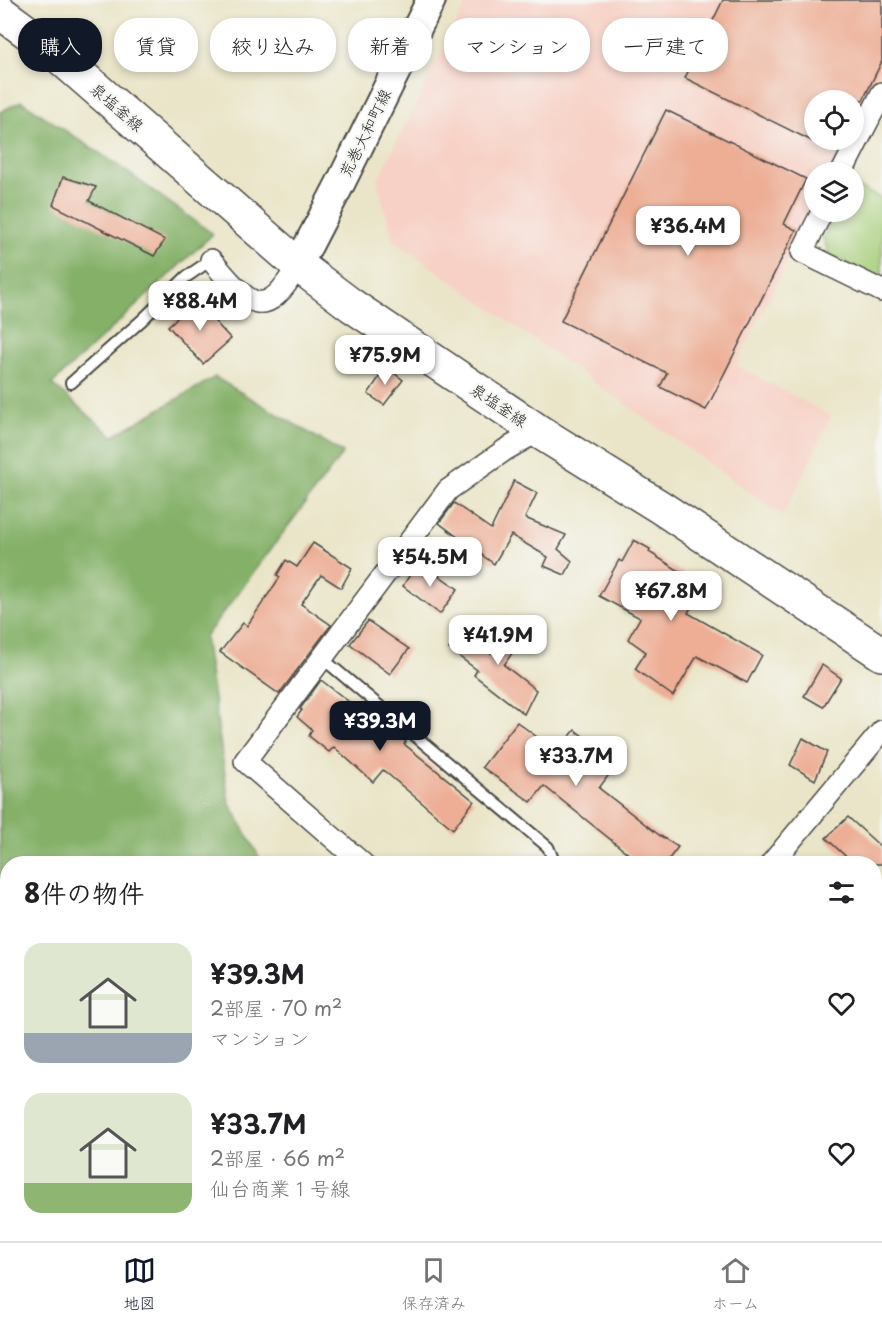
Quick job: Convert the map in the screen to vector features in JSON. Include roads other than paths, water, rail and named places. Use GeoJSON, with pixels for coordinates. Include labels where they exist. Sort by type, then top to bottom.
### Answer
{"type":"FeatureCollection","features":[{"type":"Feature","properties":{"kind":"main road","name":"泉塩釜線"},"geometry":{"type":"LineString","coordinates":[[0,12],[53,51],[298,265],[351,305],[538,431],[660,507],[882,654]]}},
{"type":"Feature","properties":{"kind":"street","name":"荒巻大和町線"},"geometry":{"type":"LineString","coordinates":[[298,265],[430,0]]}},
{"type":"Feature","properties":{"kind":"street"},"geometry":{"type":"LineString","coordinates":[[847,162],[882,93]]}},
{"type":"Feature","properties":{"kind":"street"},"geometry":{"type":"LineString","coordinates":[[817,222],[802,252],[882,291]]}},
{"type":"Feature","properties":{"kind":"street"},"geometry":{"type":"LineString","coordinates":[[211,260],[235,288],[252,301],[265,303],[275,298],[288,283],[298,265]]}},
{"type":"Feature","properties":{"kind":"street"},"geometry":{"type":"LineString","coordinates":[[354,856],[244,761],[448,490],[505,450],[538,431]]}},
{"type":"Feature","properties":{"kind":"street"},"geometry":{"type":"LineString","coordinates":[[778,856],[882,731]]}},
{"type":"Feature","properties":{"kind":"lane"},"geometry":{"type":"LineString","coordinates":[[71,383],[186,277],[211,260]]}},
{"type":"Feature","properties":{"kind":"lane"},"geometry":{"type":"LineString","coordinates":[[322,658],[548,847],[552,856]]}}]}
